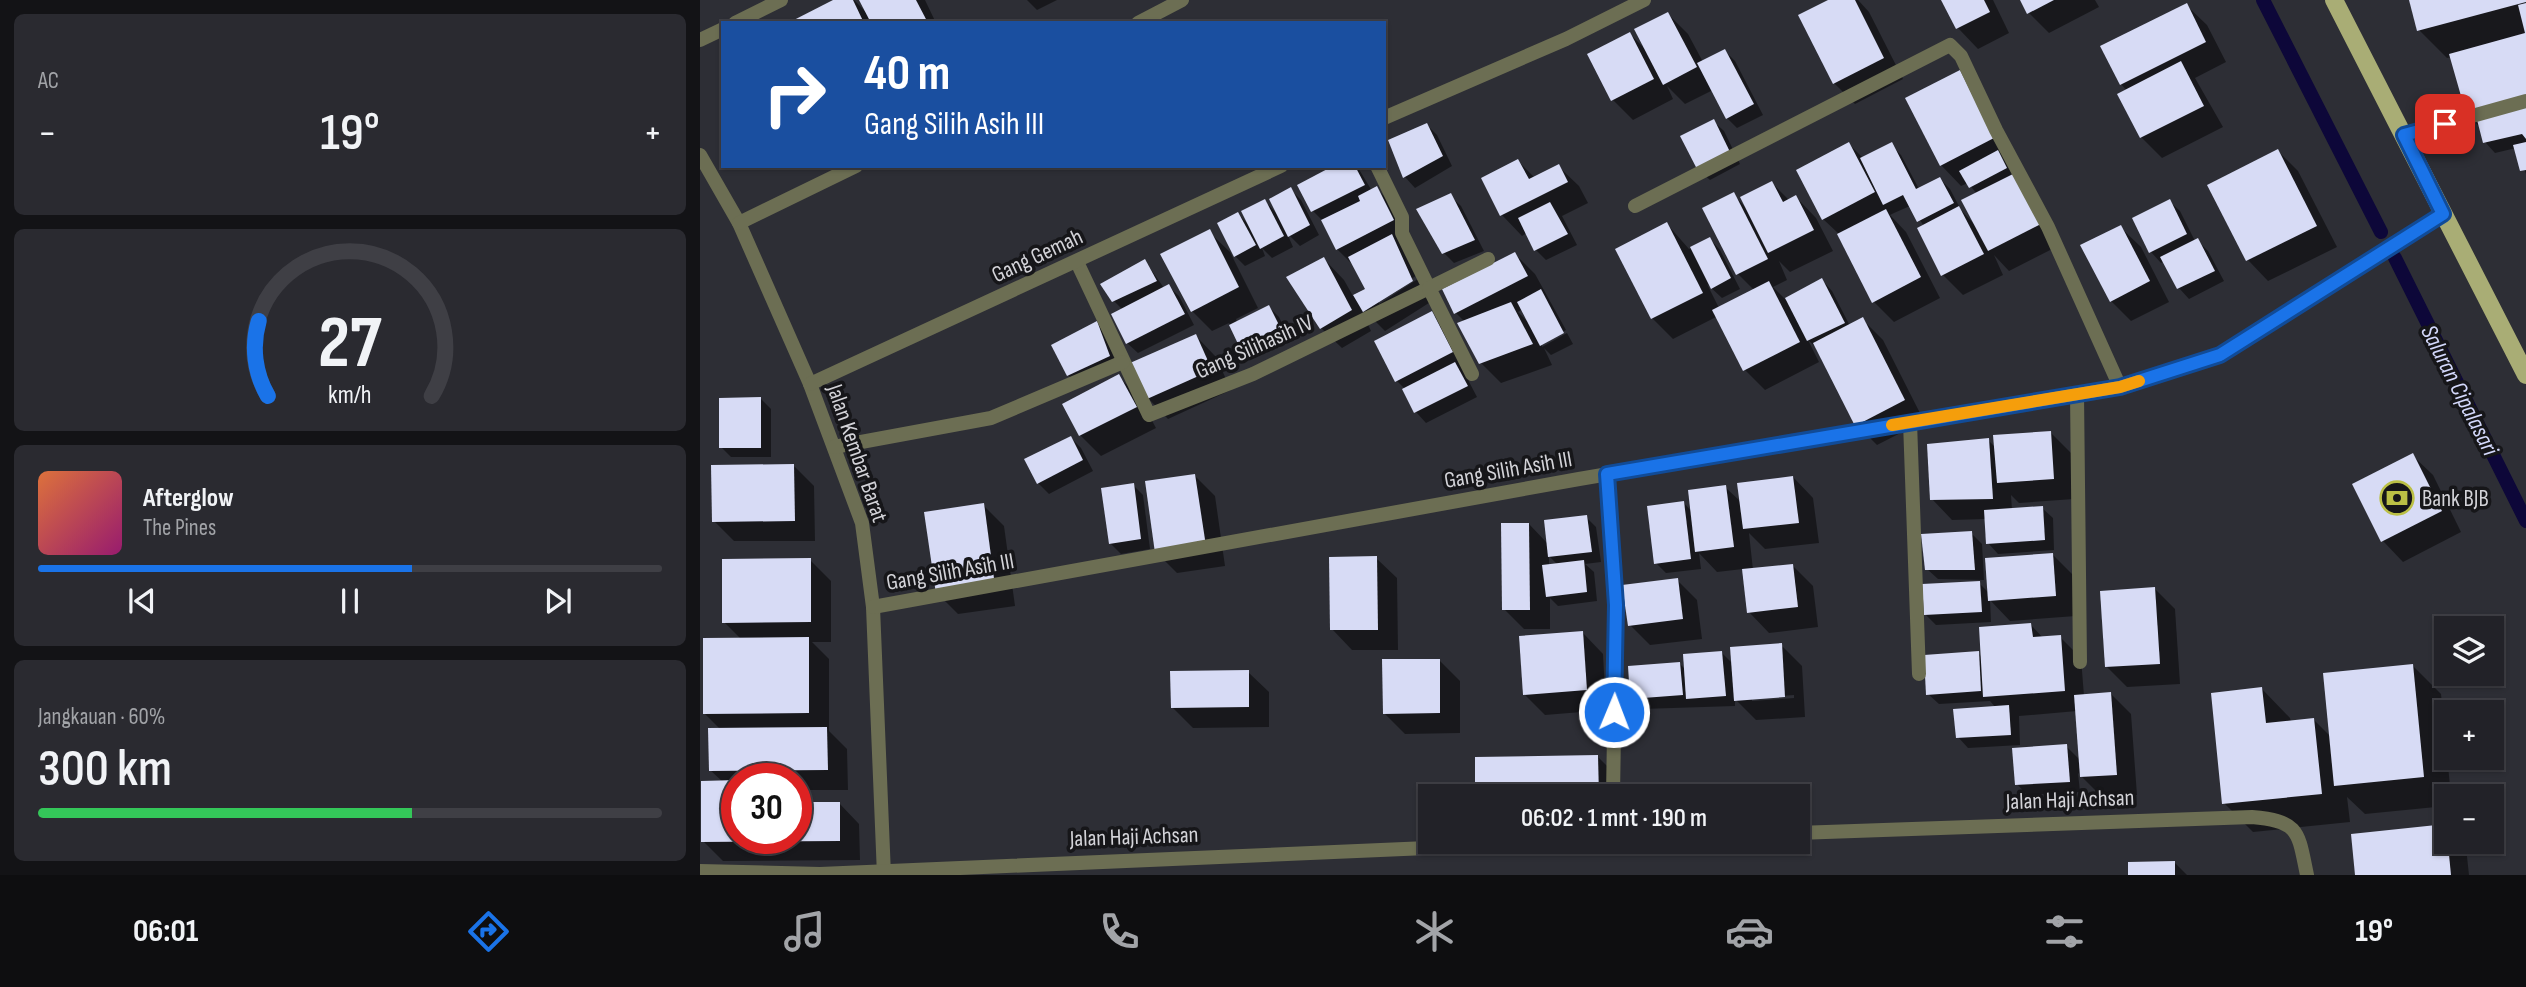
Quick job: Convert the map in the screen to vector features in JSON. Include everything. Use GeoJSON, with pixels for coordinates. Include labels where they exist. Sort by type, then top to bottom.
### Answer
{"type":"FeatureCollection","features":[{"type":"Feature","properties":{"kind":"main road"},"geometry":{"type":"LineString","coordinates":[[2334,0],[2526,375]]}},
{"type":"Feature","properties":{"kind":"street"},"geometry":{"type":"LineString","coordinates":[[739,21],[781,0]]}},
{"type":"Feature","properties":{"kind":"street"},"geometry":{"type":"LineString","coordinates":[[1142,21],[1182,0]]}},
{"type":"Feature","properties":{"kind":"street"},"geometry":{"type":"LineString","coordinates":[[1386,117],[1566,39],[1644,0]]}},
{"type":"Feature","properties":{"kind":"street"},"geometry":{"type":"LineString","coordinates":[[700,40],[721,30]]}},
{"type":"Feature","properties":{"kind":"street"},"geometry":{"type":"LineString","coordinates":[[1635,206],[1950,45],[1961,56],[1996,130],[2048,227],[2120,387]]}},
{"type":"Feature","properties":{"kind":"street"},"geometry":{"type":"LineString","coordinates":[[2404,135],[2526,101]]}},
{"type":"Feature","properties":{"kind":"street","name":"Jalan Kembar Barat"},"geometry":{"type":"LineString","coordinates":[[700,155],[739,223],[810,384],[862,523],[873,607],[884,872]]}},
{"type":"Feature","properties":{"kind":"street"},"geometry":{"type":"LineString","coordinates":[[739,223],[852,168]]}},
{"type":"Feature","properties":{"kind":"street","name":"Gang Gemah"},"geometry":{"type":"LineString","coordinates":[[810,384],[1277,168]]}},
{"type":"Feature","properties":{"kind":"street"},"geometry":{"type":"LineString","coordinates":[[1378,168],[1402,217],[1402,233],[1472,374]]}},
{"type":"Feature","properties":{"kind":"street","name":"Gang Silih Asih III"},"geometry":{"type":"LineString","coordinates":[[873,607],[1607,474],[2120,387],[2220,355],[2443,214]]}},
{"type":"Feature","properties":{"kind":"street","name":"Gang Silihasih IV"},"geometry":{"type":"LineString","coordinates":[[1077,262],[1149,415],[1253,374],[1488,259]]}},
{"type":"Feature","properties":{"kind":"street"},"geometry":{"type":"LineString","coordinates":[[834,447],[991,418],[1123,362]]}},
{"type":"Feature","properties":{"kind":"street"},"geometry":{"type":"LineString","coordinates":[[2077,394],[2080,662]]}},
{"type":"Feature","properties":{"kind":"street"},"geometry":{"type":"LineString","coordinates":[[1910,422],[1919,674]]}},
{"type":"Feature","properties":{"kind":"street"},"geometry":{"type":"LineString","coordinates":[[1607,474],[1616,605],[1613,784]]}},
{"type":"Feature","properties":{"kind":"street","name":"Jalan Haji Achsan"},"geometry":{"type":"LineString","coordinates":[[1810,833],[2252,817],[2279,819],[2298,834],[2307,875]]}},
{"type":"Feature","properties":{"kind":"street","name":"Jalan Haji Achsan"},"geometry":{"type":"LineString","coordinates":[[700,871],[820,874],[1418,849]]}},
{"type":"Feature","properties":{"kind":"building"},"geometry":{"type":"Polygon","coordinates":[[[833,0],[853,0],[863,21],[792,21],[833,0]]]}},
{"type":"Feature","properties":{"kind":"building"},"geometry":{"type":"Polygon","coordinates":[[[859,0],[916,0],[927,21],[870,21],[859,0]]]}},
{"type":"Feature","properties":{"kind":"building"},"geometry":{"type":"Polygon","coordinates":[[[1828,0],[1855,0],[1884,58],[1833,84],[1798,15],[1828,0]]]}},
{"type":"Feature","properties":{"kind":"building"},"geometry":{"type":"Polygon","coordinates":[[[1941,0],[1984,0],[1990,12],[1956,29],[1941,0]]]}},
{"type":"Feature","properties":{"kind":"building"},"geometry":{"type":"Polygon","coordinates":[[[2020,0],[2054,0],[2027,14],[2020,0]]]}},
{"type":"Feature","properties":{"kind":"building"},"geometry":{"type":"Polygon","coordinates":[[[2409,0],[2526,0],[2526,2],[2417,31],[2409,0]]]}},
{"type":"Feature","properties":{"kind":"building"},"geometry":{"type":"Polygon","coordinates":[[[2187,3],[2206,42],[2120,85],[2100,46],[2187,3]]]}},
{"type":"Feature","properties":{"kind":"building"},"geometry":{"type":"Polygon","coordinates":[[[2526,3],[2526,100],[2467,117],[2449,54],[2525,33],[2518,5],[2526,3]]]}},
{"type":"Feature","properties":{"kind":"building"},"geometry":{"type":"Polygon","coordinates":[[[1668,12],[1697,67],[1663,85],[1634,29],[1668,12]]]}},
{"type":"Feature","properties":{"kind":"building"},"geometry":{"type":"Polygon","coordinates":[[[1630,32],[1654,79],[1611,101],[1587,54],[1630,32]]]}},
{"type":"Feature","properties":{"kind":"building"},"geometry":{"type":"Polygon","coordinates":[[[1725,49],[1754,104],[1726,119],[1697,63],[1725,49]]]}},
{"type":"Feature","properties":{"kind":"building"},"geometry":{"type":"Polygon","coordinates":[[[2181,61],[2204,106],[2140,138],[2117,94],[2181,61]]]}},
{"type":"Feature","properties":{"kind":"building"},"geometry":{"type":"Polygon","coordinates":[[[1960,70],[1994,138],[1940,166],[1905,98],[1960,70]]]}},
{"type":"Feature","properties":{"kind":"building"},"geometry":{"type":"Polygon","coordinates":[[[2526,102],[2526,139],[2522,134],[2483,143],[2476,116],[2526,102]]]}},
{"type":"Feature","properties":{"kind":"building"},"geometry":{"type":"Polygon","coordinates":[[[1714,119],[1731,154],[1698,171],[1680,136],[1714,119]]]}},
{"type":"Feature","properties":{"kind":"building"},"geometry":{"type":"Polygon","coordinates":[[[1427,123],[1443,156],[1403,178],[1388,140],[1427,123]]]}},
{"type":"Feature","properties":{"kind":"building"},"geometry":{"type":"Polygon","coordinates":[[[1849,142],[1875,192],[1822,220],[1796,170],[1849,142]]]}},
{"type":"Feature","properties":{"kind":"building"},"geometry":{"type":"Polygon","coordinates":[[[1892,142],[1916,189],[1940,177],[1954,203],[1917,222],[1903,195],[1883,205],[1860,158],[1892,142]]]}},
{"type":"Feature","properties":{"kind":"building"},"geometry":{"type":"Polygon","coordinates":[[[2526,142],[2526,170],[2520,171],[2513,145],[2526,142]]]}},
{"type":"Feature","properties":{"kind":"building"},"geometry":{"type":"Polygon","coordinates":[[[2278,149],[2317,226],[2246,261],[2207,185],[2278,149]]]}},
{"type":"Feature","properties":{"kind":"building"},"geometry":{"type":"Polygon","coordinates":[[[1998,150],[2007,168],[1969,188],[1959,171],[1998,150]]]}},
{"type":"Feature","properties":{"kind":"building"},"geometry":{"type":"Polygon","coordinates":[[[1518,159],[1529,179],[1559,164],[1568,182],[1500,216],[1481,178],[1518,159]]]}},
{"type":"Feature","properties":{"kind":"building"},"geometry":{"type":"Polygon","coordinates":[[[1329,168],[1356,168],[1365,185],[1311,212],[1297,185],[1329,168]]]}},
{"type":"Feature","properties":{"kind":"building"},"geometry":{"type":"Polygon","coordinates":[[[2017,172],[2043,223],[1988,251],[1961,200],[2017,172]]]}},
{"type":"Feature","properties":{"kind":"building"},"geometry":{"type":"Polygon","coordinates":[[[1772,181],[1783,202],[1796,195],[1814,230],[1768,253],[1740,197],[1772,181]]]}},
{"type":"Feature","properties":{"kind":"building"},"geometry":{"type":"Polygon","coordinates":[[[1377,186],[1394,220],[1336,250],[1321,220],[1360,201],[1358,196],[1377,186]]]}},
{"type":"Feature","properties":{"kind":"building"},"geometry":{"type":"Polygon","coordinates":[[[1291,187],[1310,225],[1288,237],[1269,199],[1291,187]]]}},
{"type":"Feature","properties":{"kind":"building"},"geometry":{"type":"Polygon","coordinates":[[[1734,192],[1768,259],[1736,275],[1702,208],[1734,192]]]}},
{"type":"Feature","properties":{"kind":"building"},"geometry":{"type":"Polygon","coordinates":[[[1451,193],[1475,240],[1442,254],[1416,209],[1451,193]]]}},
{"type":"Feature","properties":{"kind":"building"},"geometry":{"type":"Polygon","coordinates":[[[1265,199],[1284,236],[1260,249],[1241,211],[1265,199]]]}},
{"type":"Feature","properties":{"kind":"building"},"geometry":{"type":"Polygon","coordinates":[[[2170,199],[2187,234],[2149,253],[2132,218],[2170,199]]]}},
{"type":"Feature","properties":{"kind":"building"},"geometry":{"type":"Polygon","coordinates":[[[1550,202],[1568,234],[1534,251],[1518,218],[1550,202]]]}},
{"type":"Feature","properties":{"kind":"building"},"geometry":{"type":"Polygon","coordinates":[[[1959,206],[1984,254],[1941,276],[1917,228],[1959,206]]]}},
{"type":"Feature","properties":{"kind":"building"},"geometry":{"type":"Polygon","coordinates":[[[1886,209],[1921,277],[1872,303],[1837,234],[1886,209]]]}},
{"type":"Feature","properties":{"kind":"building"},"geometry":{"type":"Polygon","coordinates":[[[1238,212],[1256,245],[1234,257],[1217,223],[1238,212]]]}},
{"type":"Feature","properties":{"kind":"building"},"geometry":{"type":"Polygon","coordinates":[[[1667,222],[1703,293],[1651,319],[1615,249],[1667,222]]]}},
{"type":"Feature","properties":{"kind":"building"},"geometry":{"type":"Polygon","coordinates":[[[2121,225],[2150,281],[2110,302],[2080,245],[2121,225]]]}},
{"type":"Feature","properties":{"kind":"building"},"geometry":{"type":"Polygon","coordinates":[[[1210,229],[1239,287],[1191,312],[1160,254],[1210,229]]]}},
{"type":"Feature","properties":{"kind":"building"},"geometry":{"type":"Polygon","coordinates":[[[1392,234],[1413,281],[1363,312],[1353,295],[1365,289],[1348,257],[1392,234]]]}},
{"type":"Feature","properties":{"kind":"building"},"geometry":{"type":"Polygon","coordinates":[[[1710,237],[1731,278],[1711,289],[1690,247],[1710,237]]]}},
{"type":"Feature","properties":{"kind":"building"},"geometry":{"type":"Polygon","coordinates":[[[2198,238],[2215,271],[2177,289],[2160,257],[2198,238]]]}},
{"type":"Feature","properties":{"kind":"building"},"geometry":{"type":"Polygon","coordinates":[[[1515,252],[1528,276],[1454,314],[1442,289],[1515,252]]]}},
{"type":"Feature","properties":{"kind":"building"},"geometry":{"type":"Polygon","coordinates":[[[1324,257],[1352,310],[1320,329],[1286,277],[1324,257]]]}},
{"type":"Feature","properties":{"kind":"building"},"geometry":{"type":"Polygon","coordinates":[[[1145,259],[1157,281],[1112,302],[1100,284],[1145,259]]]}},
{"type":"Feature","properties":{"kind":"building"},"geometry":{"type":"Polygon","coordinates":[[[1822,278],[1845,323],[1807,341],[1785,298],[1822,278]]]}},
{"type":"Feature","properties":{"kind":"building"},"geometry":{"type":"Polygon","coordinates":[[[1769,281],[1800,342],[1743,371],[1712,310],[1769,281]]]}},
{"type":"Feature","properties":{"kind":"building"},"geometry":{"type":"Polygon","coordinates":[[[1169,284],[1185,314],[1126,344],[1111,314],[1169,284]]]}},
{"type":"Feature","properties":{"kind":"building"},"geometry":{"type":"Polygon","coordinates":[[[1541,289],[1564,333],[1540,346],[1517,302],[1541,289]]]}},
{"type":"Feature","properties":{"kind":"building"},"geometry":{"type":"Polygon","coordinates":[[[1511,302],[1533,344],[1479,364],[1457,323],[1511,302]]]}},
{"type":"Feature","properties":{"kind":"building"},"geometry":{"type":"Polygon","coordinates":[[[1269,305],[1280,327],[1240,348],[1229,325],[1269,305]]]}},
{"type":"Feature","properties":{"kind":"building"},"geometry":{"type":"Polygon","coordinates":[[[1432,311],[1453,352],[1395,382],[1374,341],[1432,311]]]}},
{"type":"Feature","properties":{"kind":"building"},"geometry":{"type":"Polygon","coordinates":[[[1863,317],[1905,400],[1855,426],[1813,343],[1863,317]]]}},
{"type":"Feature","properties":{"kind":"building"},"geometry":{"type":"Polygon","coordinates":[[[1097,321],[1110,356],[1067,376],[1051,345],[1097,321]]]}},
{"type":"Feature","properties":{"kind":"building"},"geometry":{"type":"Polygon","coordinates":[[[1196,334],[1212,370],[1147,399],[1130,363],[1196,334]]]}},
{"type":"Feature","properties":{"kind":"building"},"geometry":{"type":"Polygon","coordinates":[[[1455,362],[1468,386],[1414,413],[1402,389],[1455,362]]]}},
{"type":"Feature","properties":{"kind":"building"},"geometry":{"type":"Polygon","coordinates":[[[1119,374],[1137,407],[1079,436],[1062,404],[1119,374]]]}},
{"type":"Feature","properties":{"kind":"building"},"geometry":{"type":"Polygon","coordinates":[[[761,397],[761,448],[719,448],[719,398],[761,397]]]}},
{"type":"Feature","properties":{"kind":"building"},"geometry":{"type":"Polygon","coordinates":[[[2051,431],[2054,479],[1997,483],[1993,435],[2051,431]]]}},
{"type":"Feature","properties":{"kind":"building"},"geometry":{"type":"Polygon","coordinates":[[[1071,436],[1083,460],[1037,484],[1024,459],[1071,436]]]}},
{"type":"Feature","properties":{"kind":"building"},"geometry":{"type":"Polygon","coordinates":[[[1989,438],[1993,499],[1930,500],[1927,444],[1989,438]]]}},
{"type":"Feature","properties":{"kind":"building","name":"Bank BJB"},"geometry":{"type":"Polygon","coordinates":[[[2413,453],[2442,511],[2381,542],[2352,484],[2413,453]]]}},
{"type":"Feature","properties":{"kind":"building"},"geometry":{"type":"Polygon","coordinates":[[[794,464],[795,521],[712,522],[711,465],[794,464]]]}},
{"type":"Feature","properties":{"kind":"building"},"geometry":{"type":"Polygon","coordinates":[[[1195,474],[1206,546],[1155,553],[1145,481],[1195,474]]]}},
{"type":"Feature","properties":{"kind":"building"},"geometry":{"type":"Polygon","coordinates":[[[1793,476],[1799,523],[1743,529],[1737,483],[1793,476]]]}},
{"type":"Feature","properties":{"kind":"building"},"geometry":{"type":"Polygon","coordinates":[[[1134,483],[1141,539],[1109,544],[1101,488],[1134,483]]]}},
{"type":"Feature","properties":{"kind":"building"},"geometry":{"type":"Polygon","coordinates":[[[1726,485],[1734,547],[1695,552],[1688,490],[1726,485]]]}},
{"type":"Feature","properties":{"kind":"building"},"geometry":{"type":"Polygon","coordinates":[[[1684,501],[1691,559],[1654,564],[1647,506],[1684,501]]]}},
{"type":"Feature","properties":{"kind":"building"},"geometry":{"type":"Polygon","coordinates":[[[984,503],[995,586],[936,594],[924,512],[984,503]]]}},
{"type":"Feature","properties":{"kind":"building"},"geometry":{"type":"Polygon","coordinates":[[[2043,506],[2045,540],[1986,544],[1984,510],[2043,506]]]}},
{"type":"Feature","properties":{"kind":"building"},"geometry":{"type":"Polygon","coordinates":[[[1587,515],[1592,552],[1548,557],[1544,520],[1587,515]]]}},
{"type":"Feature","properties":{"kind":"building"},"geometry":{"type":"Polygon","coordinates":[[[1501,523],[1529,523],[1530,610],[1502,610],[1501,523]]]}},
{"type":"Feature","properties":{"kind":"building"},"geometry":{"type":"Polygon","coordinates":[[[1972,531],[1975,570],[1925,570],[1921,534],[1972,531]]]}},
{"type":"Feature","properties":{"kind":"building"},"geometry":{"type":"Polygon","coordinates":[[[2053,553],[2056,596],[1988,601],[1985,558],[2053,553]]]}},
{"type":"Feature","properties":{"kind":"building"},"geometry":{"type":"Polygon","coordinates":[[[1377,556],[1378,630],[1330,630],[1329,557],[1377,556]]]}},
{"type":"Feature","properties":{"kind":"building"},"geometry":{"type":"Polygon","coordinates":[[[811,558],[811,622],[722,623],[722,559],[811,558]]]}},
{"type":"Feature","properties":{"kind":"building"},"geometry":{"type":"Polygon","coordinates":[[[1584,560],[1587,592],[1546,597],[1542,565],[1584,560]]]}},
{"type":"Feature","properties":{"kind":"building"},"geometry":{"type":"Polygon","coordinates":[[[1793,564],[1798,607],[1747,613],[1742,569],[1793,564]]]}},
{"type":"Feature","properties":{"kind":"building"},"geometry":{"type":"Polygon","coordinates":[[[1678,578],[1683,619],[1628,626],[1622,585],[1678,578]]]}},
{"type":"Feature","properties":{"kind":"building"},"geometry":{"type":"Polygon","coordinates":[[[1980,581],[1982,612],[1924,615],[1922,584],[1980,581]]]}},
{"type":"Feature","properties":{"kind":"building"},"geometry":{"type":"Polygon","coordinates":[[[2155,587],[2160,664],[2105,667],[2100,591],[2155,587]]]}},
{"type":"Feature","properties":{"kind":"building"},"geometry":{"type":"Polygon","coordinates":[[[2031,623],[2033,637],[2061,635],[2065,691],[1983,697],[1979,627],[2031,623]]]}},
{"type":"Feature","properties":{"kind":"building"},"geometry":{"type":"Polygon","coordinates":[[[1583,631],[1587,690],[1523,695],[1519,636],[1583,631]]]}},
{"type":"Feature","properties":{"kind":"building"},"geometry":{"type":"Polygon","coordinates":[[[809,637],[809,713],[703,714],[703,638],[809,637]]]}},
{"type":"Feature","properties":{"kind":"building"},"geometry":{"type":"Polygon","coordinates":[[[1782,643],[1785,697],[1734,701],[1730,647],[1782,643]]]}},
{"type":"Feature","properties":{"kind":"building"},"geometry":{"type":"Polygon","coordinates":[[[1722,651],[1726,696],[1686,699],[1683,654],[1722,651]]]}},
{"type":"Feature","properties":{"kind":"building"},"geometry":{"type":"Polygon","coordinates":[[[1979,651],[1981,691],[1926,695],[1924,655],[1979,651]]]}},
{"type":"Feature","properties":{"kind":"building"},"geometry":{"type":"Polygon","coordinates":[[[1382,659],[1440,659],[1440,713],[1383,714],[1382,659]]]}},
{"type":"Feature","properties":{"kind":"building"},"geometry":{"type":"Polygon","coordinates":[[[1680,662],[1683,695],[1630,699],[1628,666],[1680,662]]]}},
{"type":"Feature","properties":{"kind":"building"},"geometry":{"type":"Polygon","coordinates":[[[2413,664],[2424,777],[2334,786],[2323,673],[2413,664]]]}},
{"type":"Feature","properties":{"kind":"building"},"geometry":{"type":"Polygon","coordinates":[[[1249,670],[1249,707],[1171,708],[1170,671],[1249,670]]]}},
{"type":"Feature","properties":{"kind":"building"},"geometry":{"type":"Polygon","coordinates":[[[2262,687],[2266,723],[2314,718],[2322,794],[2222,804],[2211,693],[2262,687]]]}},
{"type":"Feature","properties":{"kind":"building"},"geometry":{"type":"Polygon","coordinates":[[[2111,692],[2117,775],[2080,777],[2074,695],[2111,692]]]}},
{"type":"Feature","properties":{"kind":"building"},"geometry":{"type":"Polygon","coordinates":[[[2009,705],[2011,735],[1956,738],[1953,709],[2009,705]]]}},
{"type":"Feature","properties":{"kind":"building"},"geometry":{"type":"Polygon","coordinates":[[[827,727],[828,770],[812,770],[812,763],[721,763],[721,771],[709,771],[708,728],[827,727]]]}},
{"type":"Feature","properties":{"kind":"building"},"geometry":{"type":"Polygon","coordinates":[[[2067,744],[2070,782],[2015,785],[2012,748],[2067,744]]]}},
{"type":"Feature","properties":{"kind":"building"},"geometry":{"type":"Polygon","coordinates":[[[1598,755],[1599,784],[1475,784],[1475,757],[1598,755]]]}},
{"type":"Feature","properties":{"kind":"building"},"geometry":{"type":"Polygon","coordinates":[[[721,780],[721,842],[701,842],[701,781],[721,780]]]}},
{"type":"Feature","properties":{"kind":"building"},"geometry":{"type":"Polygon","coordinates":[[[812,802],[840,802],[840,841],[812,841],[812,802]]]}},
{"type":"Feature","properties":{"kind":"building"},"geometry":{"type":"Polygon","coordinates":[[[2434,825],[2434,854],[2449,854],[2451,875],[2355,875],[2351,834],[2434,825]]]}},
{"type":"Feature","properties":{"kind":"building"},"geometry":{"type":"Polygon","coordinates":[[[2175,861],[2175,875],[2128,875],[2128,862],[2175,861]]]}},
{"type":"Feature","properties":{"kind":"waterway","name":"Saluran Cipalasari"},"geometry":{"type":"LineString","coordinates":[[2263,0],[2381,232]]}},
{"type":"Feature","properties":{"kind":"waterway","name":"Saluran Cipalasari"},"geometry":{"type":"LineString","coordinates":[[2395,258],[2526,521]]}},
{"type":"Feature","properties":{"kind":"slow traffic"},"geometry":{"type":"LineString","coordinates":[[1892,425],[2120,387],[2139,381]]}},
{"type":"Feature","properties":{"kind":"place","name":"Bank BJB"},"geometry":{"type":"Point","coordinates":[2397,498]}},
{"type":"Feature","properties":{"kind":"route"},"geometry":{"type":"LineString","coordinates":[[1614,712],[1616,605],[1607,474],[2120,387],[2220,355],[2443,214],[2404,135],[2445,124]]}}]}
